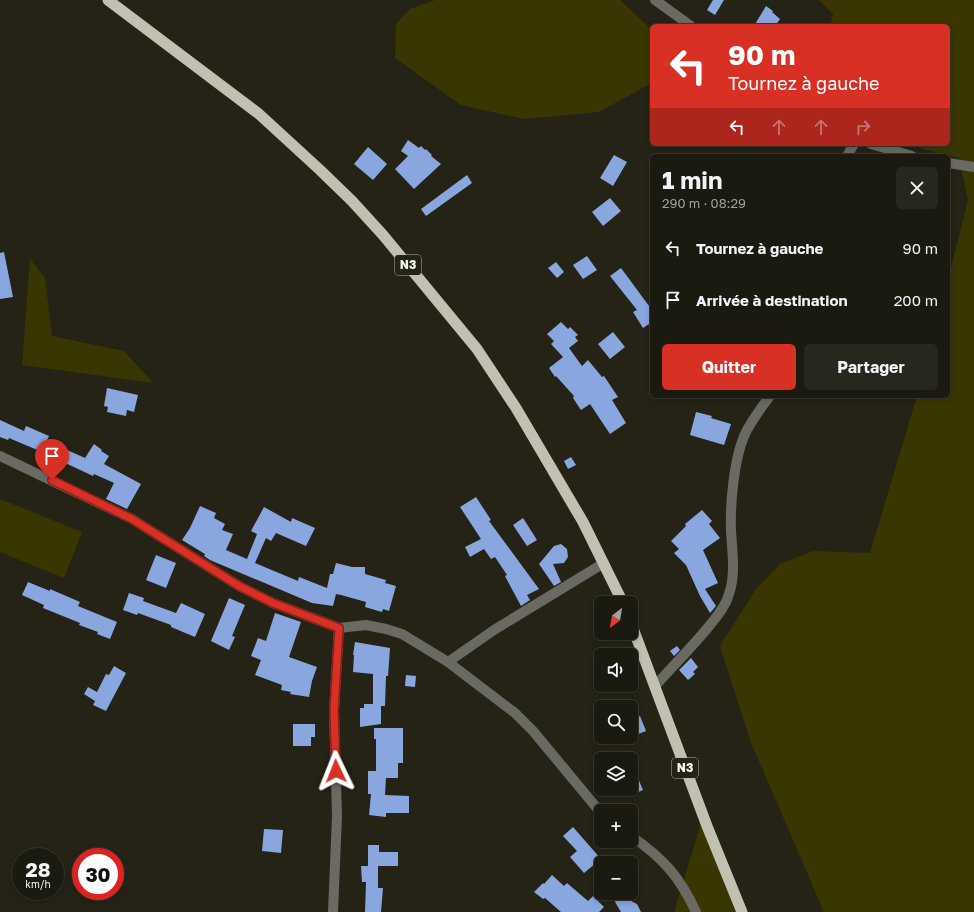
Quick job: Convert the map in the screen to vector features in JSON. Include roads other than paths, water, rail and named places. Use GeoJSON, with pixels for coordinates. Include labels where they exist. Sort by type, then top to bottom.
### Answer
{"type":"FeatureCollection","features":[{"type":"Feature","properties":{"kind":"highway","name":"N3"},"geometry":{"type":"LineString","coordinates":[[108,0],[259,114],[352,201],[383,235],[478,349],[551,465],[584,522],[620,596]]}},
{"type":"Feature","properties":{"kind":"highway","name":"N3"},"geometry":{"type":"LineString","coordinates":[[638,640],[707,826],[742,912]]}},
{"type":"Feature","properties":{"kind":"street"},"geometry":{"type":"LineString","coordinates":[[655,0],[688,24]]}},
{"type":"Feature","properties":{"kind":"street"},"geometry":{"type":"LineString","coordinates":[[878,146],[905,154]]}},
{"type":"Feature","properties":{"kind":"street"},"geometry":{"type":"LineString","coordinates":[[950,163],[974,167]]}},
{"type":"Feature","properties":{"kind":"street"},"geometry":{"type":"LineString","coordinates":[[655,686],[699,639],[720,612],[729,595],[733,580],[730,522],[732,493],[739,456],[745,435],[758,411],[768,398]]}},
{"type":"Feature","properties":{"kind":"street"},"geometry":{"type":"LineString","coordinates":[[0,456],[132,519],[239,586],[273,603],[339,628],[366,626],[386,629],[402,634],[448,662],[515,713],[533,731],[594,805]]}},
{"type":"Feature","properties":{"kind":"street"},"geometry":{"type":"LineString","coordinates":[[448,662],[500,626],[604,563]]}},
{"type":"Feature","properties":{"kind":"street"},"geometry":{"type":"LineString","coordinates":[[333,912],[337,816],[334,711],[339,628]]}},
{"type":"Feature","properties":{"kind":"street"},"geometry":{"type":"LineString","coordinates":[[638,841],[651,850],[672,870],[682,884],[696,912]]}}]}
